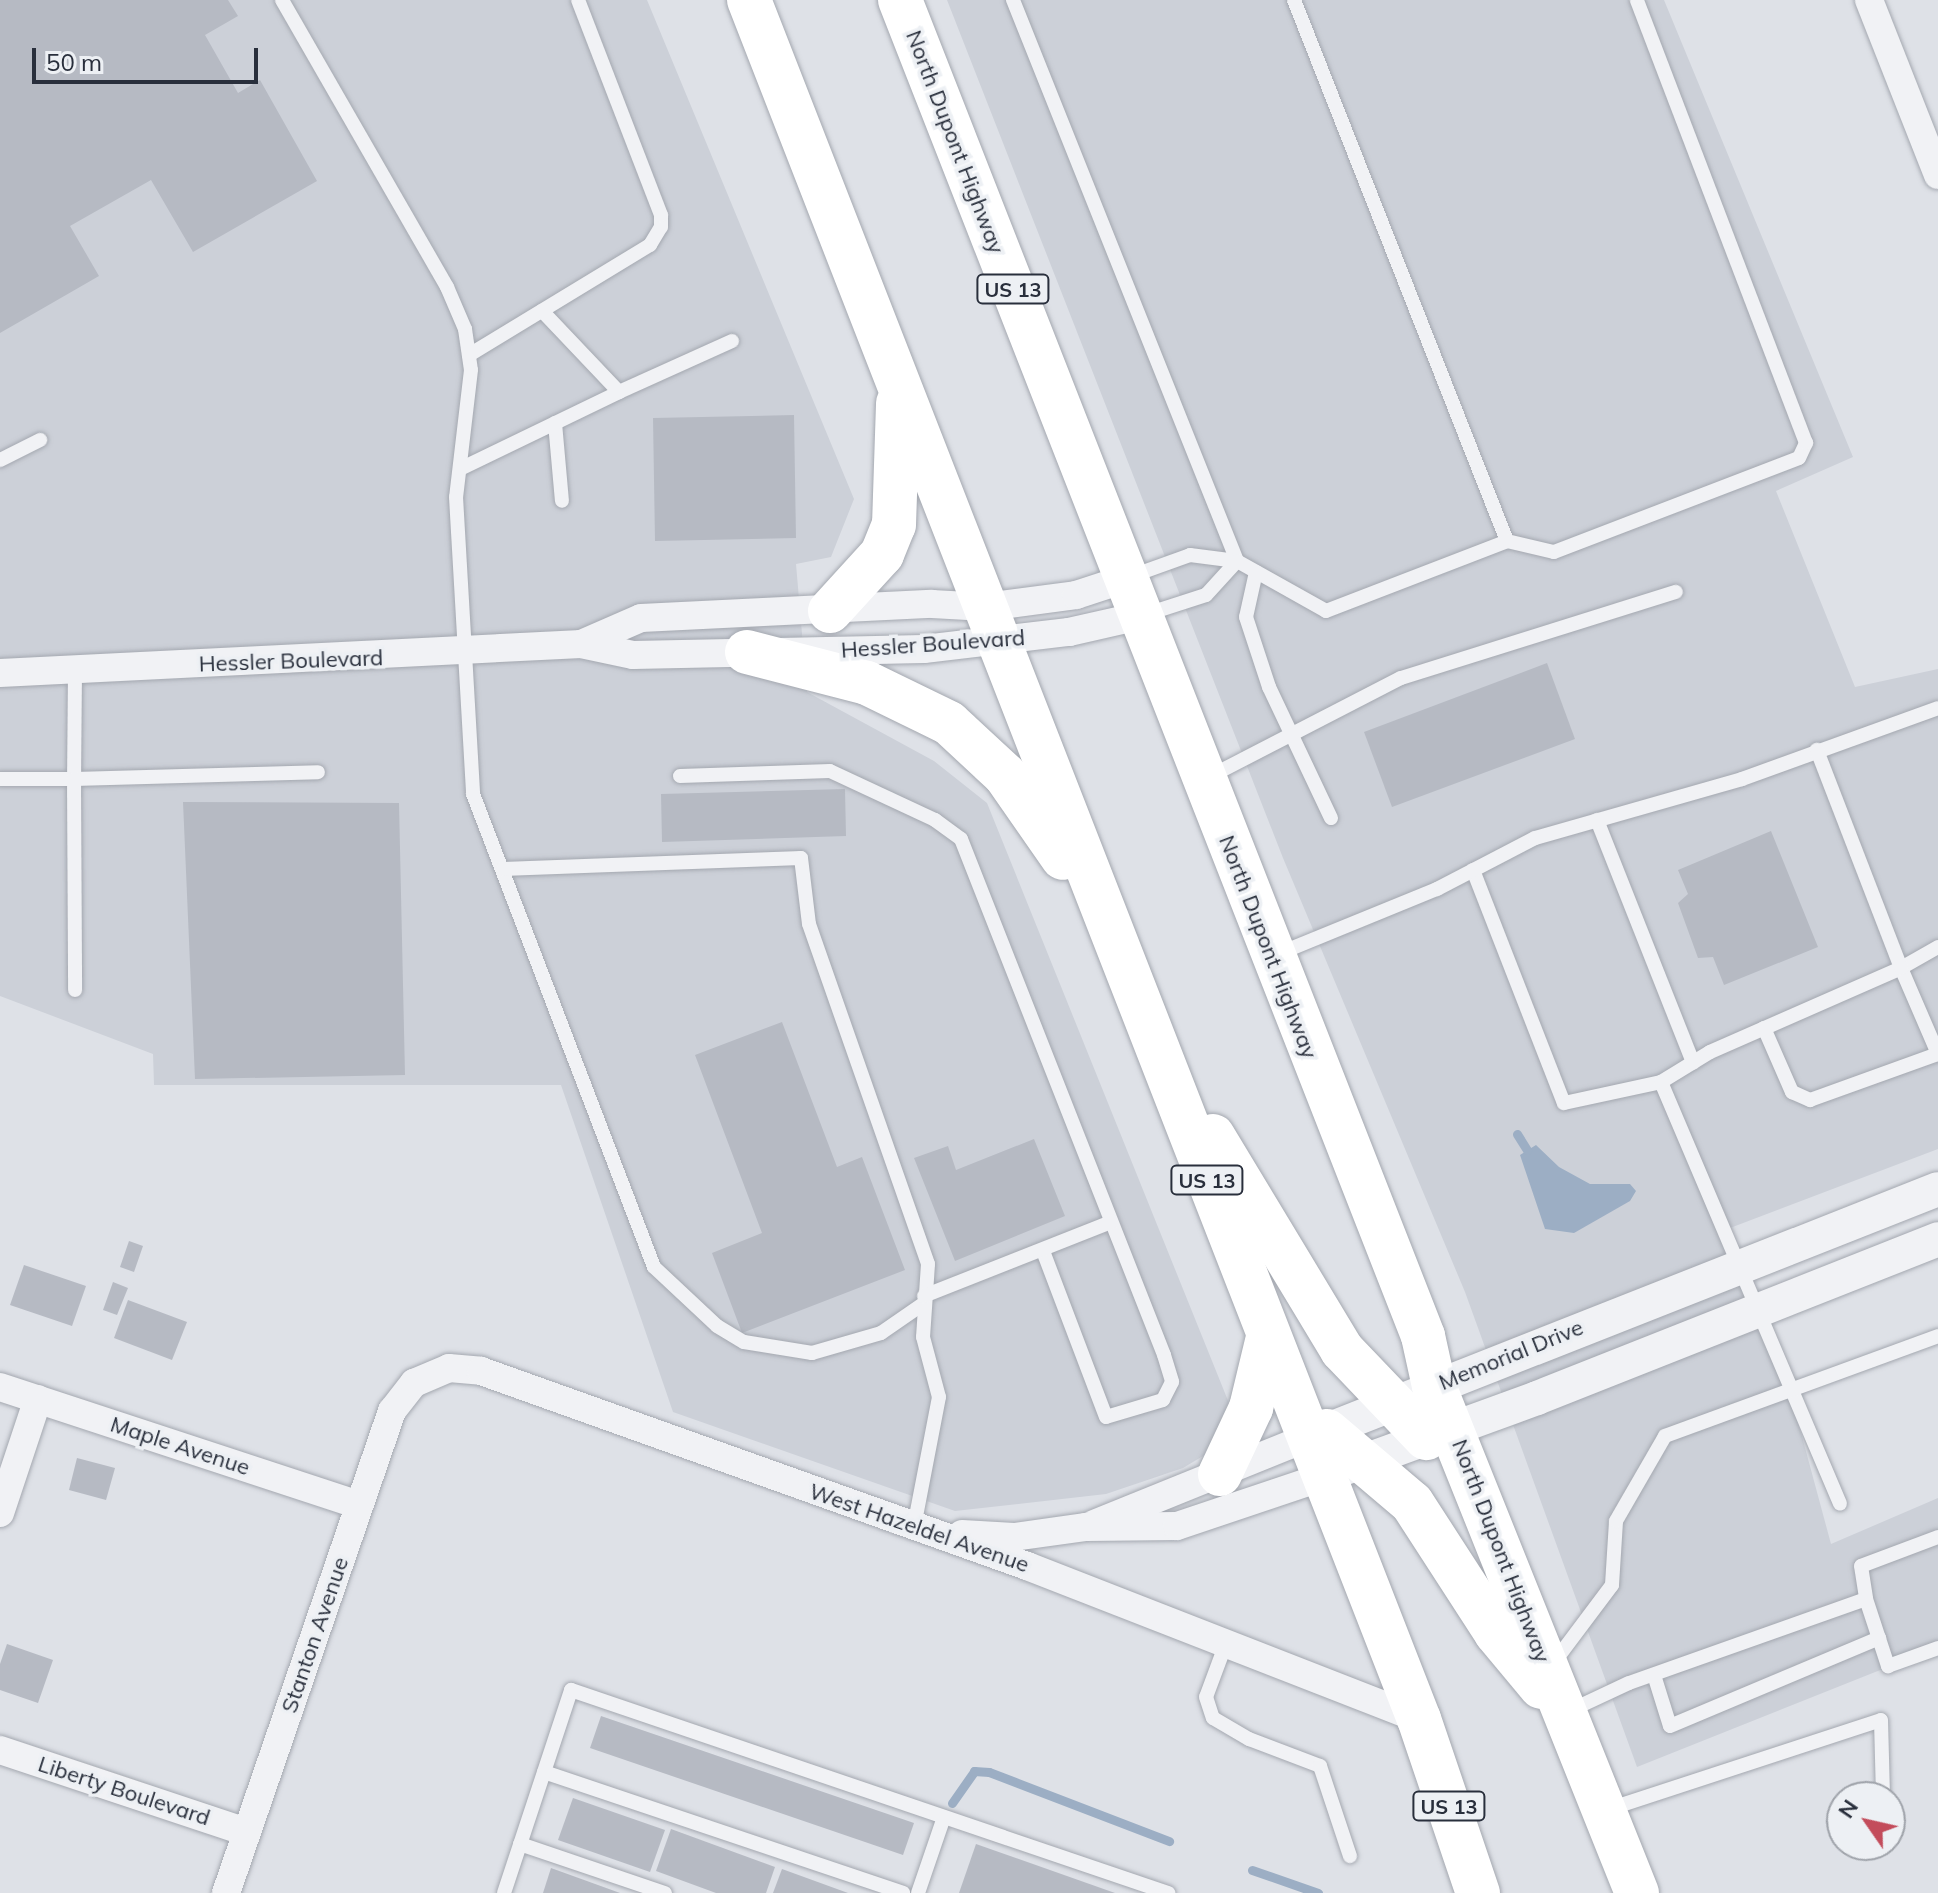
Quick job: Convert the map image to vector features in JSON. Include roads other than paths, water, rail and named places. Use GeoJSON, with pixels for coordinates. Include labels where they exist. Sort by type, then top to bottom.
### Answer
{"type":"FeatureCollection","features":[{"type":"Feature","properties":{"kind":"highway","name":"US 13"},"geometry":{"type":"LineString","coordinates":[[749,0],[1268,1337],[1319,1448],[1419,1719],[1478,1893]]}},
{"type":"Feature","properties":{"kind":"highway","name":"North Dupont Highway"},"geometry":{"type":"LineString","coordinates":[[903,1],[1203,780],[1423,1336],[1440,1433],[1547,1672],[1637,1893]]}},
{"type":"Feature","properties":{"kind":"highway"},"geometry":{"type":"LineString","coordinates":[[830,611],[882,554],[894,525],[898,380]]}},
{"type":"Feature","properties":{"kind":"highway"},"geometry":{"type":"LineString","coordinates":[[747,652],[867,683],[949,723],[1005,775],[1107,923]]}},
{"type":"Feature","properties":{"kind":"highway"},"geometry":{"type":"LineString","coordinates":[[1146,1024],[1342,1350],[1391,1404],[1440,1433]]}},
{"type":"Feature","properties":{"kind":"highway"},"geometry":{"type":"LineString","coordinates":[[1220,1474],[1251,1408],[1268,1337]]}},
{"type":"Feature","properties":{"kind":"highway"},"geometry":{"type":"LineString","coordinates":[[1319,1448],[1365,1461],[1412,1503],[1496,1633],[1563,1713]]}},
{"type":"Feature","properties":{"kind":"street"},"geometry":{"type":"LineString","coordinates":[[1869,0],[1938,175]]}},
{"type":"Feature","properties":{"kind":"street","name":"Hessler Boulevard"},"geometry":{"type":"LineString","coordinates":[[0,673],[469,653],[581,644],[633,655],[924,649],[1076,595],[1132,597]]}},
{"type":"Feature","properties":{"kind":"street","name":"Hessler Boulevard"},"geometry":{"type":"LineString","coordinates":[[581,644],[641,618],[932,604],[992,624],[1132,597]]}},
{"type":"Feature","properties":{"kind":"street","name":"Memorial Drive"},"geometry":{"type":"LineString","coordinates":[[919,1529],[1014,1537],[1086,1527],[1177,1526],[1319,1448],[1391,1404],[1938,1189]]}},
{"type":"Feature","properties":{"kind":"street"},"geometry":{"type":"LineString","coordinates":[[1365,1461],[1938,1239]]}},
{"type":"Feature","properties":{"kind":"street","name":"West Hazeldel Avenue"},"geometry":{"type":"LineString","coordinates":[[414,1383],[449,1368],[481,1371],[1027,1566],[1225,1646],[1419,1719]]}},
{"type":"Feature","properties":{"kind":"street","name":"Stanton Avenue"},"geometry":{"type":"LineString","coordinates":[[226,1893],[392,1411],[414,1383]]}},
{"type":"Feature","properties":{"kind":"street","name":"Maple Avenue"},"geometry":{"type":"LineString","coordinates":[[0,1387],[359,1505]]}},
{"type":"Feature","properties":{"kind":"street"},"geometry":{"type":"LineString","coordinates":[[0,1513],[38,1399]]}},
{"type":"Feature","properties":{"kind":"street","name":"Memorial Drive"},"geometry":{"type":"LineString","coordinates":[[1086,1527],[1220,1474],[1319,1448]]}},
{"type":"Feature","properties":{"kind":"street","name":"Liberty Boulevard"},"geometry":{"type":"LineString","coordinates":[[0,1750],[247,1832]]}},
{"type":"Feature","properties":{"kind":"lane"},"geometry":{"type":"LineString","coordinates":[[282,0],[447,287],[465,329],[469,355],[456,497],[469,653],[473,794],[654,1267],[717,1326],[744,1342],[812,1353],[881,1333],[924,1300],[1111,1222]]}},
{"type":"Feature","properties":{"kind":"lane"},"geometry":{"type":"LineString","coordinates":[[469,355],[650,245],[661,227],[661,215],[578,0]]}},
{"type":"Feature","properties":{"kind":"lane"},"geometry":{"type":"LineString","coordinates":[[1013,0],[1237,561]]}},
{"type":"Feature","properties":{"kind":"lane"},"geometry":{"type":"LineString","coordinates":[[1294,0],[1507,541]]}},
{"type":"Feature","properties":{"kind":"lane"},"geometry":{"type":"LineString","coordinates":[[1132,597],[1190,555],[1237,561],[1326,611],[1507,541],[1554,552],[1799,458],[1806,443],[1637,0]]}},
{"type":"Feature","properties":{"kind":"lane"},"geometry":{"type":"LineString","coordinates":[[542,311],[619,392]]}},
{"type":"Feature","properties":{"kind":"lane"},"geometry":{"type":"LineString","coordinates":[[460,469],[732,341]]}},
{"type":"Feature","properties":{"kind":"lane"},"geometry":{"type":"LineString","coordinates":[[555,423],[562,501]]}},
{"type":"Feature","properties":{"kind":"lane"},"geometry":{"type":"LineString","coordinates":[[0,460],[40,440]]}},
{"type":"Feature","properties":{"kind":"lane"},"geometry":{"type":"LineString","coordinates":[[1132,597],[1206,595],[1237,561]]}},
{"type":"Feature","properties":{"kind":"lane"},"geometry":{"type":"LineString","coordinates":[[1256,572],[1246,617],[1291,735],[1331,818]]}},
{"type":"Feature","properties":{"kind":"lane"},"geometry":{"type":"LineString","coordinates":[[1203,780],[1401,678],[1676,592]]}},
{"type":"Feature","properties":{"kind":"lane"},"geometry":{"type":"LineString","coordinates":[[75,670],[75,990]]}},
{"type":"Feature","properties":{"kind":"lane"},"geometry":{"type":"LineString","coordinates":[[1272,956],[1473,870],[1535,838],[1742,779],[1938,708]]}},
{"type":"Feature","properties":{"kind":"lane"},"geometry":{"type":"LineString","coordinates":[[1764,1028],[1792,1092],[1810,1100],[1938,1054],[1901,968],[1817,750]]}},
{"type":"Feature","properties":{"kind":"lane"},"geometry":{"type":"LineString","coordinates":[[680,776],[830,771],[935,820],[961,839],[1172,1382],[1163,1400],[1106,1417],[1043,1251]]}},
{"type":"Feature","properties":{"kind":"lane"},"geometry":{"type":"LineString","coordinates":[[0,779],[318,772]]}},
{"type":"Feature","properties":{"kind":"lane"},"geometry":{"type":"LineString","coordinates":[[1597,820],[1693,1063]]}},
{"type":"Feature","properties":{"kind":"lane"},"geometry":{"type":"LineString","coordinates":[[503,869],[801,858],[809,924],[928,1264],[923,1337],[939,1397],[919,1529]]}},
{"type":"Feature","properties":{"kind":"lane"},"geometry":{"type":"LineString","coordinates":[[1473,870],[1564,1103],[1661,1082],[1764,1028],[1901,968],[1938,947]]}},
{"type":"Feature","properties":{"kind":"lane"},"geometry":{"type":"LineString","coordinates":[[1661,1082],[1742,1265],[1840,1504]]}},
{"type":"Feature","properties":{"kind":"lane"},"geometry":{"type":"LineString","coordinates":[[1547,1672],[1606,1596],[1614,1579],[1616,1521],[1665,1436],[1938,1336]]}},
{"type":"Feature","properties":{"kind":"lane"},"geometry":{"type":"LineString","coordinates":[[1938,1537],[1861,1566],[1866,1599],[1888,1666],[1938,1648]]}},
{"type":"Feature","properties":{"kind":"lane"},"geometry":{"type":"LineString","coordinates":[[1563,1713],[1654,1675],[1866,1599]]}},
{"type":"Feature","properties":{"kind":"lane"},"geometry":{"type":"LineString","coordinates":[[1654,1675],[1670,1726],[1879,1638]]}},
{"type":"Feature","properties":{"kind":"lane"},"geometry":{"type":"LineString","coordinates":[[1225,1646],[1206,1697],[1213,1718],[1249,1739],[1320,1766],[1350,1856]]}},
{"type":"Feature","properties":{"kind":"lane"},"geometry":{"type":"LineString","coordinates":[[504,1893],[571,1690],[1168,1893]]}},
{"type":"Feature","properties":{"kind":"lane"},"geometry":{"type":"LineString","coordinates":[[1602,1811],[1881,1720],[1883,1781]]}},
{"type":"Feature","properties":{"kind":"lane"},"geometry":{"type":"LineString","coordinates":[[544,1772],[903,1893]]}},
{"type":"Feature","properties":{"kind":"lane"},"geometry":{"type":"LineString","coordinates":[[918,1893],[944,1817]]}},
{"type":"Feature","properties":{"kind":"lane"},"geometry":{"type":"LineString","coordinates":[[520,1844],[665,1893]]}},
{"type":"Feature","properties":{"kind":"water"},"geometry":{"type":"Polygon","coordinates":[[[1536,1145],[1559,1167],[1590,1184],[1630,1184],[1636,1191],[1630,1201],[1574,1233],[1545,1229],[1520,1155],[1536,1145]]]}},
{"type":"Feature","properties":{"kind":"waterway"},"geometry":{"type":"LineString","coordinates":[[1517,1134],[1527,1150]]}},
{"type":"Feature","properties":{"kind":"waterway"},"geometry":{"type":"LineString","coordinates":[[952,1803],[974,1771],[989,1772],[1169,1841]]}},
{"type":"Feature","properties":{"kind":"waterway"},"geometry":{"type":"LineString","coordinates":[[1252,1870],[1318,1893]]}}]}
